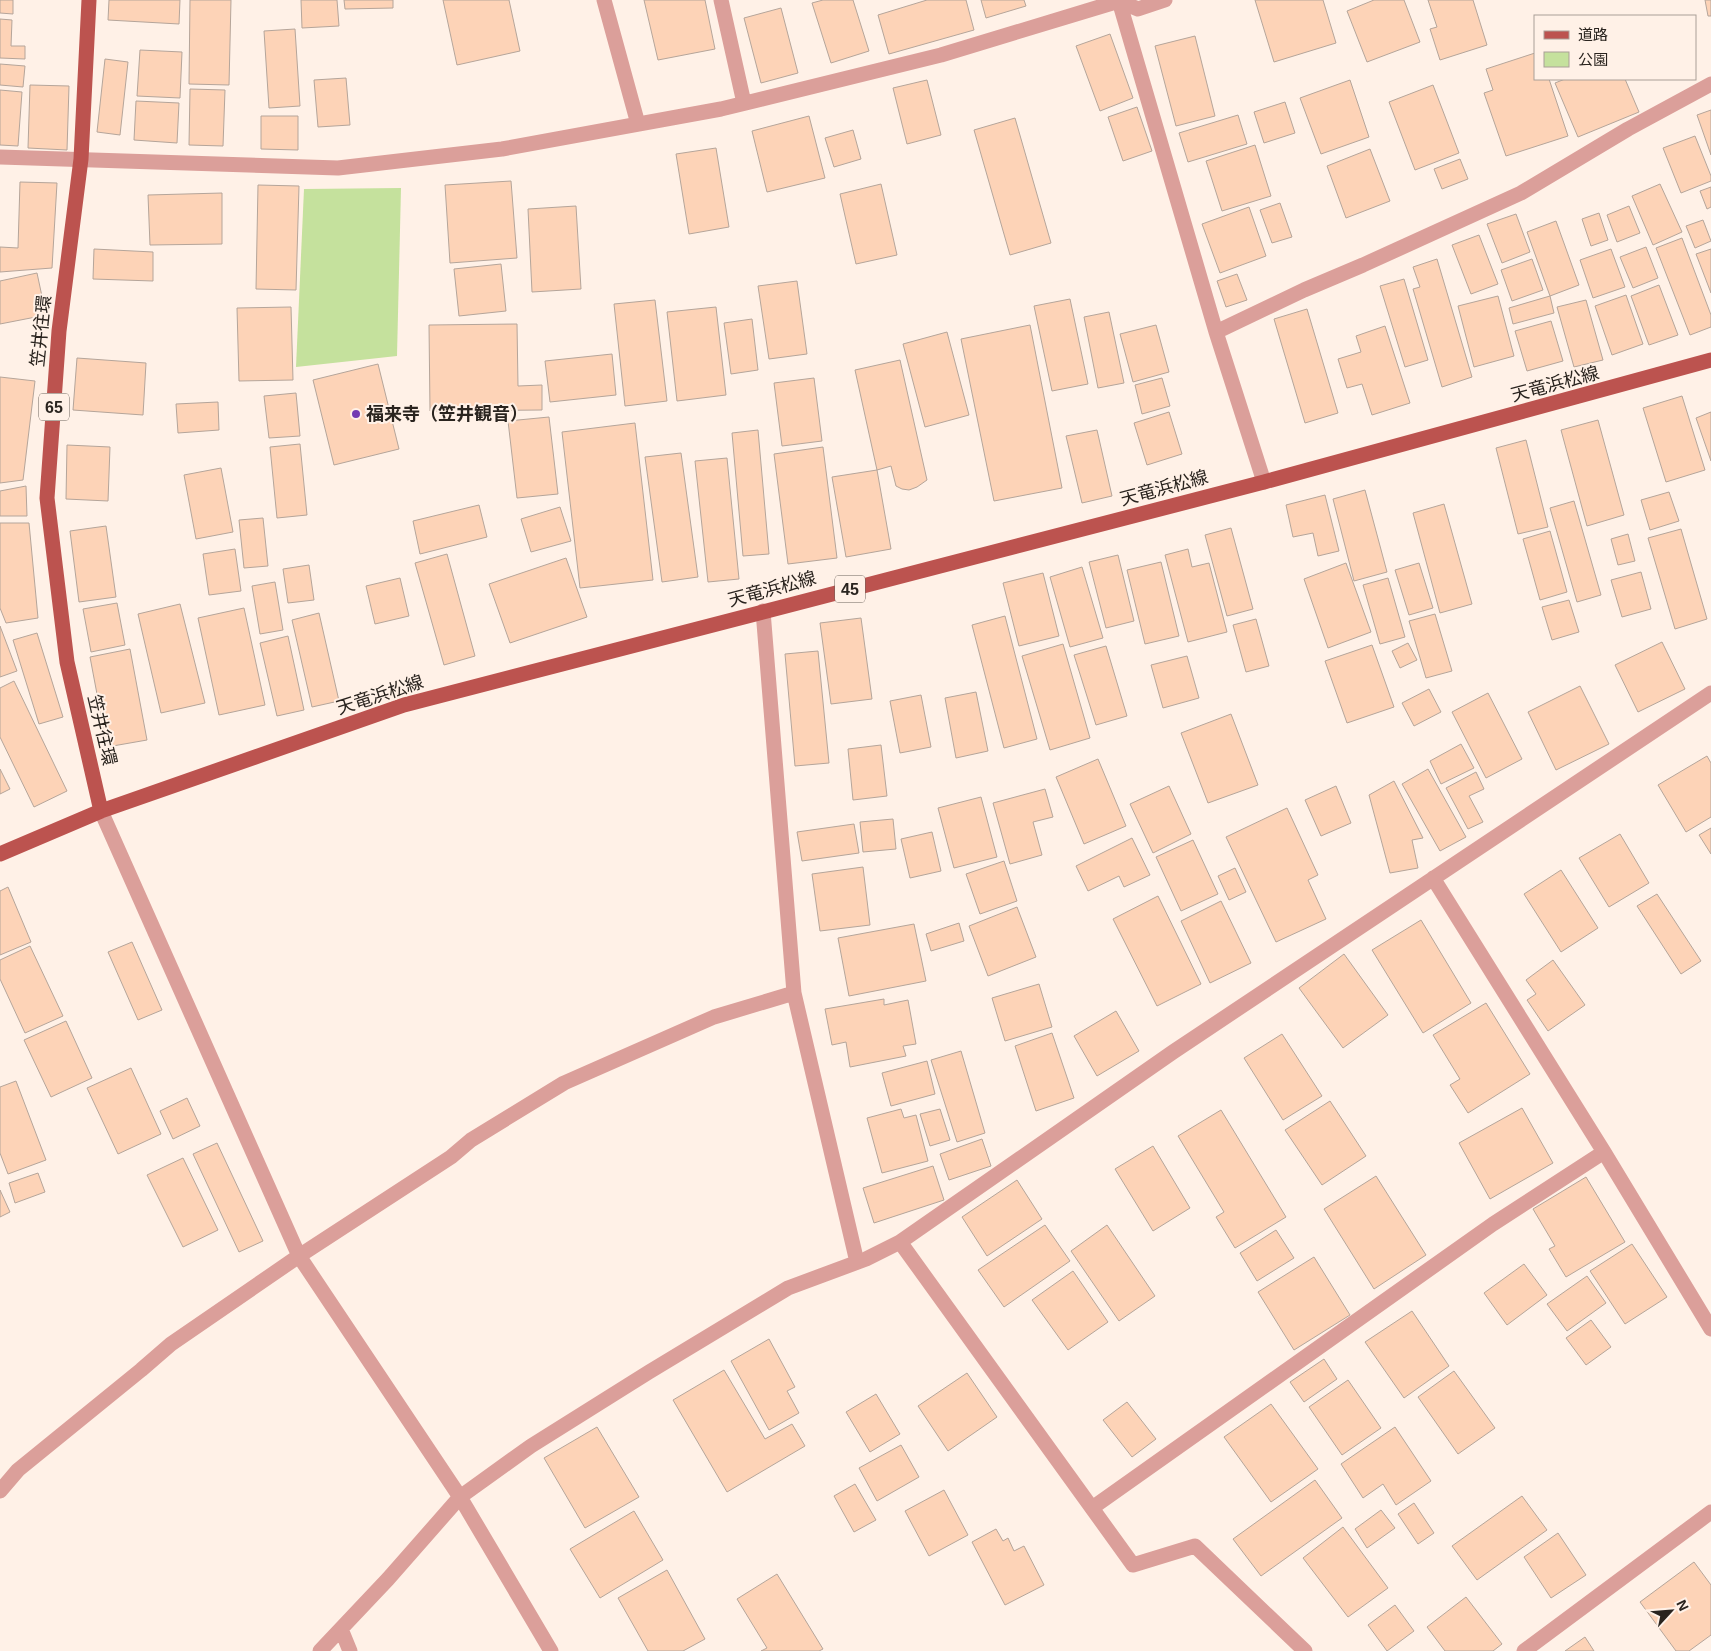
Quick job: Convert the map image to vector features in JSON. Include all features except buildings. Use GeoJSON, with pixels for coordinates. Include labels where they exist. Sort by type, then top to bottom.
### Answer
{"type":"FeatureCollection","features":[{"type":"Feature","properties":{"kind":"main road","name":"笠井往環"},"geometry":{"type":"LineString","coordinates":[[89,0],[81,159],[59,332],[47,498],[67,662],[101,811]]}},
{"type":"Feature","properties":{"kind":"main road","name":"天竜浜松線"},"geometry":{"type":"LineString","coordinates":[[0,854],[101,811],[404,705],[1264,482],[1711,360]]}},
{"type":"Feature","properties":{"kind":"street"},"geometry":{"type":"LineString","coordinates":[[604,0],[638,124]]}},
{"type":"Feature","properties":{"kind":"street"},"geometry":{"type":"LineString","coordinates":[[721,0],[744,103]]}},
{"type":"Feature","properties":{"kind":"street"},"geometry":{"type":"LineString","coordinates":[[0,157],[338,168],[502,149],[744,103],[941,55],[1119,1],[1138,10],[1165,0]]}},
{"type":"Feature","properties":{"kind":"street"},"geometry":{"type":"LineString","coordinates":[[1119,1],[1216,332],[1264,482]]}},
{"type":"Feature","properties":{"kind":"street"},"geometry":{"type":"LineString","coordinates":[[1216,332],[1304,290],[1521,193],[1628,129],[1711,84]]}},
{"type":"Feature","properties":{"kind":"street"},"geometry":{"type":"LineString","coordinates":[[763,611],[794,994],[857,1262]]}},
{"type":"Feature","properties":{"kind":"street"},"geometry":{"type":"LineString","coordinates":[[320,1651],[388,1579],[460,1497],[530,1446],[788,1288],[866,1260],[900,1242],[1173,1052],[1711,693]]}},
{"type":"Feature","properties":{"kind":"street"},"geometry":{"type":"LineString","coordinates":[[101,811],[299,1256],[460,1497],[551,1651]]}},
{"type":"Feature","properties":{"kind":"street"},"geometry":{"type":"LineString","coordinates":[[1433,878],[1604,1152],[1711,1330]]}},
{"type":"Feature","properties":{"kind":"street"},"geometry":{"type":"LineString","coordinates":[[0,1491],[18,1470],[172,1344],[299,1256],[451,1157],[471,1140],[564,1083],[714,1017],[794,994]]}},
{"type":"Feature","properties":{"kind":"street"},"geometry":{"type":"LineString","coordinates":[[1092,1508],[1493,1224],[1604,1152]]}},
{"type":"Feature","properties":{"kind":"street"},"geometry":{"type":"LineString","coordinates":[[900,1242],[1133,1565],[1195,1546],[1305,1651]]}},
{"type":"Feature","properties":{"kind":"street"},"geometry":{"type":"LineString","coordinates":[[1524,1651],[1711,1512]]}},
{"type":"Feature","properties":{"kind":"street"},"geometry":{"type":"LineString","coordinates":[[341,1630],[350,1651]]}},
{"type":"Feature","properties":{"kind":"green space"},"geometry":{"type":"Polygon","coordinates":[[[401,188],[397,356],[296,367],[304,189],[401,188]]]}},
{"type":"Feature","properties":{"kind":"place","name":"福来寺（笠井観音）"},"geometry":{"type":"Point","coordinates":[356,414]}}]}
